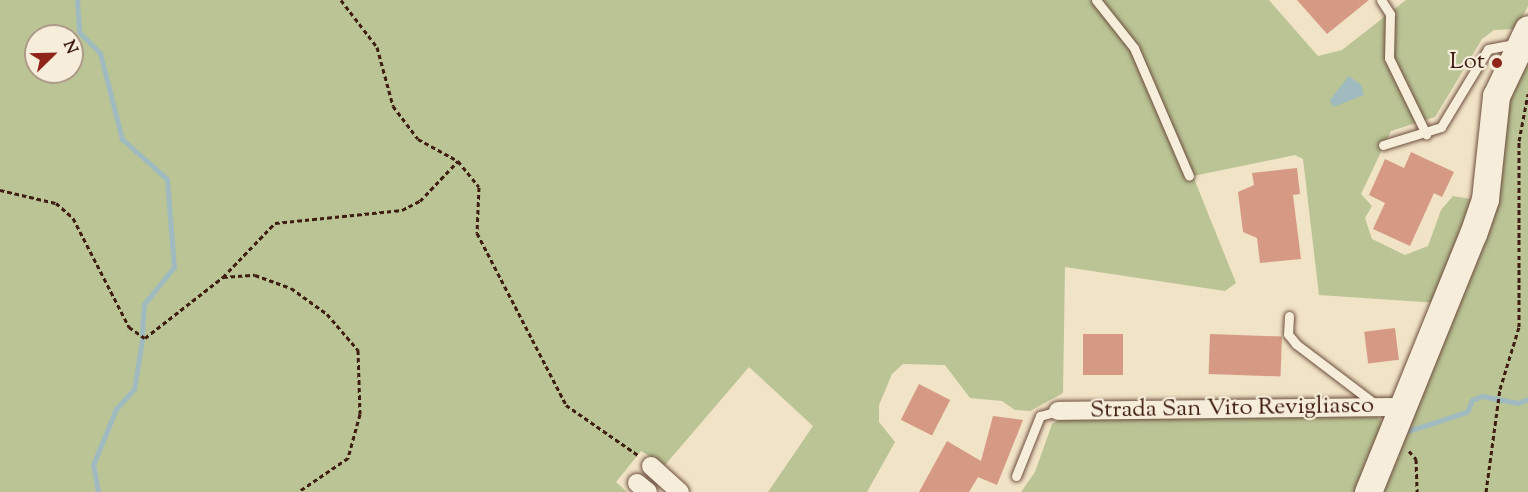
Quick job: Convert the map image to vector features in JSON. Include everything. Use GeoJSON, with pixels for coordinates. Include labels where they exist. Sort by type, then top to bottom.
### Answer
{"type":"FeatureCollection","features":[{"type":"Feature","properties":{"kind":"street","name":"Strada San Vito Revigliasco"},"geometry":{"type":"LineString","coordinates":[[1368,492],[1395,433],[1392,407],[1479,216],[1496,96],[1524,36]]}},
{"type":"Feature","properties":{"kind":"street","name":"Strada San Vito Revigliasco"},"geometry":{"type":"LineString","coordinates":[[1058,411],[1392,407]]}},
{"type":"Feature","properties":{"kind":"street"},"geometry":{"type":"LineString","coordinates":[[651,466],[680,492]]}},
{"type":"Feature","properties":{"kind":"lane"},"geometry":{"type":"LineString","coordinates":[[1096,0],[1134,48],[1189,176]]}},
{"type":"Feature","properties":{"kind":"lane"},"geometry":{"type":"LineString","coordinates":[[1381,0],[1390,14],[1389,58],[1426,134]]}},
{"type":"Feature","properties":{"kind":"lane"},"geometry":{"type":"LineString","coordinates":[[1383,145],[1426,134],[1442,127],[1488,49],[1524,36]]}},
{"type":"Feature","properties":{"kind":"lane"},"geometry":{"type":"LineString","coordinates":[[1289,316],[1288,334],[1296,344],[1392,407]]}},
{"type":"Feature","properties":{"kind":"lane"},"geometry":{"type":"LineString","coordinates":[[1016,476],[1040,416],[1058,411]]}},
{"type":"Feature","properties":{"kind":"path"},"geometry":{"type":"LineString","coordinates":[[341,0],[377,47],[393,106],[418,140],[458,161],[479,188],[477,232],[566,405],[651,466]]}},
{"type":"Feature","properties":{"kind":"path"},"geometry":{"type":"LineString","coordinates":[[1486,492],[1500,389],[1519,327],[1519,141],[1528,94]]}},
{"type":"Feature","properties":{"kind":"path"},"geometry":{"type":"LineString","coordinates":[[0,190],[56,203],[73,218],[137,337],[145,338],[224,277],[275,223],[402,210],[420,201],[458,161]]}},
{"type":"Feature","properties":{"kind":"path"},"geometry":{"type":"LineString","coordinates":[[224,277],[255,275],[291,288],[327,314],[358,350],[360,414],[348,458],[298,492]]}},
{"type":"Feature","properties":{"kind":"path"},"geometry":{"type":"LineString","coordinates":[[1395,433],[1416,459],[1418,492]]}},
{"type":"Feature","properties":{"kind":"green space"},"geometry":{"type":"Polygon","coordinates":[[[0,0],[1269,0],[1318,56],[1342,50],[1406,0],[1528,0],[1528,6],[1516,29],[1494,30],[1482,39],[1435,117],[1391,131],[1361,194],[1372,206],[1365,218],[1372,239],[1405,255],[1428,246],[1441,210],[1453,196],[1476,200],[1438,303],[1319,295],[1303,159],[1295,155],[1193,176],[1236,283],[1225,291],[1065,267],[1063,393],[1030,411],[1015,410],[1002,401],[970,398],[945,365],[903,364],[892,374],[879,405],[879,422],[895,442],[867,492],[768,492],[813,426],[749,367],[665,465],[641,451],[616,482],[627,492],[0,492],[0,0]]]}},
{"type":"Feature","properties":{"kind":"green space"},"geometry":{"type":"Polygon","coordinates":[[[1528,43],[1528,492],[1377,492],[1498,131],[1528,43]]]}},
{"type":"Feature","properties":{"kind":"green space"},"geometry":{"type":"Polygon","coordinates":[[[1376,416],[1383,423],[1357,492],[1021,492],[1035,472],[1052,424],[1063,418],[1376,416]]]}},
{"type":"Feature","properties":{"kind":"water"},"geometry":{"type":"Polygon","coordinates":[[[1349,76],[1361,85],[1364,95],[1333,107],[1330,100],[1349,76]]]}},
{"type":"Feature","properties":{"kind":"building"},"geometry":{"type":"Polygon","coordinates":[[[1297,0],[1369,0],[1327,34],[1297,0]]]}},
{"type":"Feature","properties":{"kind":"building"},"geometry":{"type":"Polygon","coordinates":[[[1411,152],[1454,172],[1442,197],[1434,193],[1410,246],[1373,229],[1385,203],[1369,195],[1385,159],[1404,168],[1411,152]]]}},
{"type":"Feature","properties":{"kind":"building"},"geometry":{"type":"Polygon","coordinates":[[[1297,168],[1300,194],[1293,195],[1301,259],[1260,263],[1257,238],[1243,232],[1238,192],[1254,185],[1252,173],[1297,168]]]}},
{"type":"Feature","properties":{"kind":"building"},"geometry":{"type":"Polygon","coordinates":[[[1395,328],[1399,360],[1368,364],[1364,332],[1395,328]]]}},
{"type":"Feature","properties":{"kind":"building"},"geometry":{"type":"Polygon","coordinates":[[[1083,334],[1123,334],[1123,375],[1083,375],[1083,334]]]}},
{"type":"Feature","properties":{"kind":"building"},"geometry":{"type":"Polygon","coordinates":[[[1210,334],[1282,337],[1281,376],[1209,374],[1210,334]]]}},
{"type":"Feature","properties":{"kind":"building"},"geometry":{"type":"Polygon","coordinates":[[[919,384],[950,400],[932,436],[901,420],[919,384]]]}},
{"type":"Feature","properties":{"kind":"building"},"geometry":{"type":"Polygon","coordinates":[[[993,416],[1023,420],[997,485],[978,477],[969,492],[919,492],[947,441],[981,461],[993,416]]]}},
{"type":"Feature","properties":{"kind":"waterway"},"geometry":{"type":"LineString","coordinates":[[77,0],[79,32],[100,53],[122,139],[167,179],[174,267],[144,304],[142,334]]}},
{"type":"Feature","properties":{"kind":"waterway"},"geometry":{"type":"LineString","coordinates":[[98,492],[93,465],[116,409],[134,389],[142,340]]}},
{"type":"Feature","properties":{"kind":"waterway"},"geometry":{"type":"LineString","coordinates":[[1408,431],[1467,412],[1472,400],[1482,396],[1518,403],[1528,399]]}},
{"type":"Feature","properties":{"kind":"place","name":"Lot"},"geometry":{"type":"Point","coordinates":[1497,63]}}]}
